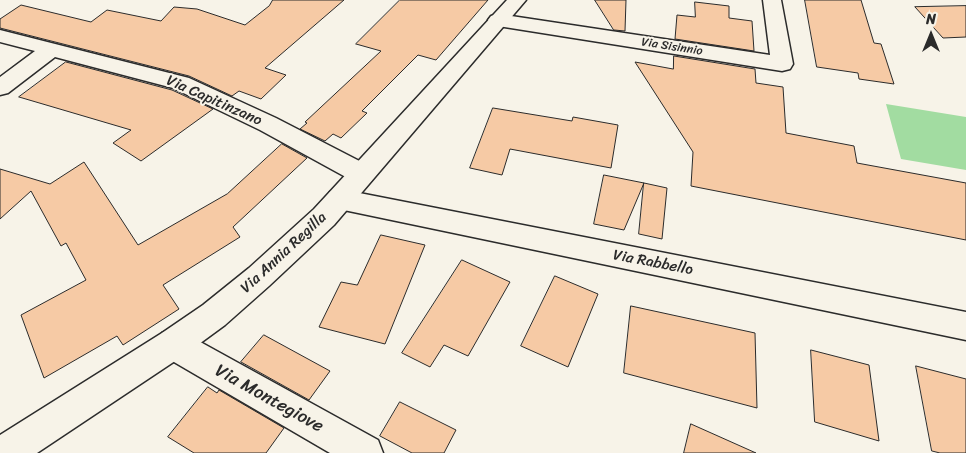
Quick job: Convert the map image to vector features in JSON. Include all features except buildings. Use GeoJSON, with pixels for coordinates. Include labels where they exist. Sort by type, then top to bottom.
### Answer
{"type":"FeatureCollection","features":[{"type":"Feature","properties":{"kind":"street","name":"Via Sisinnio"},"geometry":{"type":"LineString","coordinates":[[508,10],[782,64],[772,0]]}},
{"type":"Feature","properties":{"kind":"street","name":"Via Annia Regilla"},"geometry":{"type":"LineString","coordinates":[[5,453],[173,344],[214,315],[253,283],[324,217],[508,10]]}},
{"type":"Feature","properties":{"kind":"street","name":"Via Capitinzano"},"geometry":{"type":"LineString","coordinates":[[0,36],[181,83],[275,128],[362,174]]}},
{"type":"Feature","properties":{"kind":"street"},"geometry":{"type":"LineString","coordinates":[[0,88],[52,49]]}},
{"type":"Feature","properties":{"kind":"street","name":"Via Rabbello"},"geometry":{"type":"LineString","coordinates":[[339,199],[966,326]]}},
{"type":"Feature","properties":{"kind":"street","name":"Via Montegiove"},"geometry":{"type":"LineString","coordinates":[[173,344],[365,453]]}},
{"type":"Feature","properties":{"kind":"green space"},"geometry":{"type":"Polygon","coordinates":[[[886,104],[966,117],[966,170],[901,159],[886,104]]]}}]}
